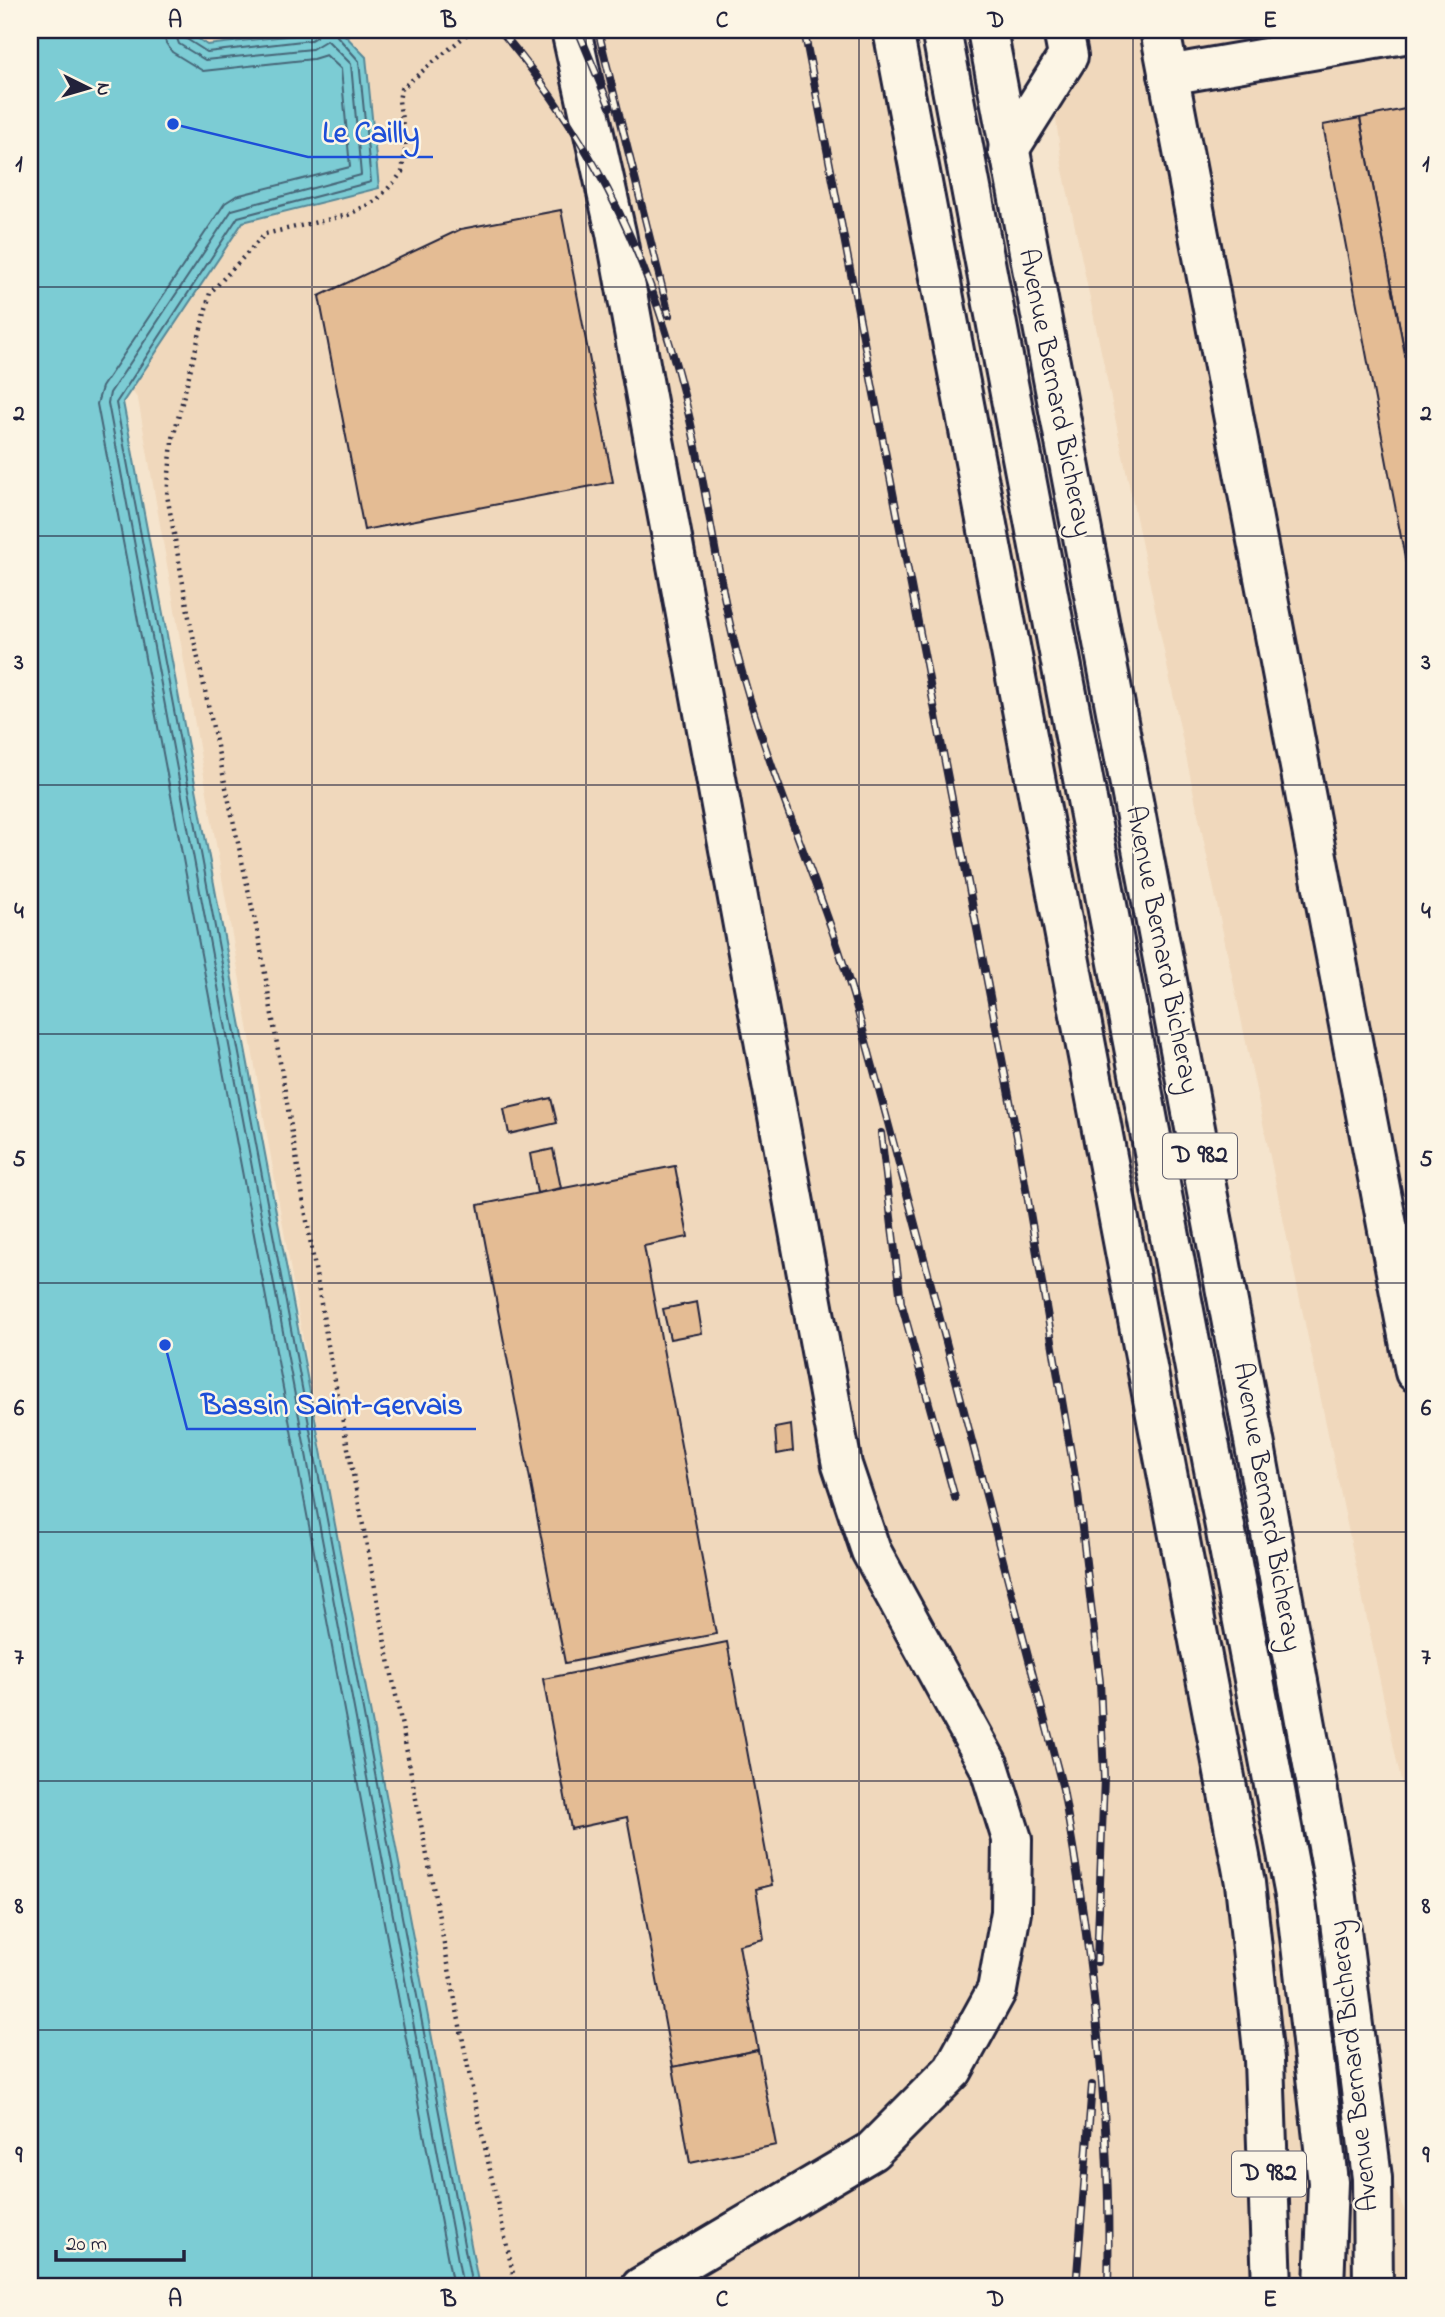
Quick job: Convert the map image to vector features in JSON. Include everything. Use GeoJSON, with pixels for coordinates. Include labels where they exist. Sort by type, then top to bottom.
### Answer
{"type":"FeatureCollection","features":[{"type":"Feature","properties":{"kind":"main road"},"geometry":{"type":"LineString","coordinates":[[571,30],[617,233],[842,1465],[871,1551],[989,1766],[1012,1839],[1011,1912],[997,1990],[953,2070],[872,2151],[641,2287]]}},
{"type":"Feature","properties":{"kind":"main road","name":"D 982"},"geometry":{"type":"LineString","coordinates":[[893,30],[1245,1883],[1264,2060],[1272,2287]]}},
{"type":"Feature","properties":{"kind":"main road"},"geometry":{"type":"LineString","coordinates":[[940,30],[1296,1901],[1328,2182],[1324,2287]]}},
{"type":"Feature","properties":{"kind":"main road","name":"Avenue Bernard Bicheray"},"geometry":{"type":"LineString","coordinates":[[987,30],[1249,1413],[1336,1890],[1372,2178],[1373,2287]]}},
{"type":"Feature","properties":{"kind":"main road"},"geometry":{"type":"LineString","coordinates":[[1009,151],[1068,56],[1063,30]]}},
{"type":"Feature","properties":{"kind":"main road"},"geometry":{"type":"LineString","coordinates":[[1160,30],[1415,1372]]}},
{"type":"Feature","properties":{"kind":"main road"},"geometry":{"type":"LineString","coordinates":[[1168,75],[1415,32]]}},
{"type":"Feature","properties":{"kind":"path"},"geometry":{"type":"LineString","coordinates":[[472,30],[401,89],[399,101],[405,145],[402,172],[377,200],[348,215],[265,234],[210,293],[172,442],[167,495],[189,617],[260,944],[328,1345],[474,2098],[516,2287]]}},
{"type":"Feature","properties":{"kind":"shaded area"},"geometry":{"type":"Polygon","coordinates":[[[30,30],[901,30],[1377,2151],[1415,2233],[1415,2287],[469,2287],[138,399],[52,286],[30,30]]]}},
{"type":"Feature","properties":{"kind":"shaded area"},"geometry":{"type":"Polygon","coordinates":[[[1044,30],[1415,30],[1415,1848],[1062,165],[1044,30]]]}},
{"type":"Feature","properties":{"kind":"water"},"geometry":{"type":"Polygon","coordinates":[[[30,30],[186,30],[207,45],[340,30],[366,57],[379,188],[243,222],[123,402],[479,2287],[30,2287],[30,30]]]}},
{"type":"Feature","properties":{"kind":"building"},"geometry":{"type":"Polygon","coordinates":[[[1415,107],[1415,407],[1360,118],[1415,107]]]}},
{"type":"Feature","properties":{"kind":"building"},"geometry":{"type":"Polygon","coordinates":[[[1360,118],[1415,407],[1415,611],[1323,125],[1360,118]]]}},
{"type":"Feature","properties":{"kind":"building"},"geometry":{"type":"Polygon","coordinates":[[[561,210],[613,482],[364,530],[319,296],[461,229],[561,210]]]}},
{"type":"Feature","properties":{"kind":"building"},"geometry":{"type":"Polygon","coordinates":[[[551,1098],[557,1123],[509,1134],[504,1109],[551,1098]]]}},
{"type":"Feature","properties":{"kind":"building"},"geometry":{"type":"Polygon","coordinates":[[[553,1149],[561,1188],[537,1193],[530,1154],[553,1149]]]}},
{"type":"Feature","properties":{"kind":"building"},"geometry":{"type":"Polygon","coordinates":[[[675,1166],[688,1237],[644,1246],[716,1634],[565,1663],[478,1205],[675,1166]]]}},
{"type":"Feature","properties":{"kind":"building"},"geometry":{"type":"Polygon","coordinates":[[[697,1302],[702,1333],[670,1339],[663,1309],[697,1302]]]}},
{"type":"Feature","properties":{"kind":"building"},"geometry":{"type":"Polygon","coordinates":[[[791,1425],[793,1451],[777,1454],[775,1428],[791,1425]]]}},
{"type":"Feature","properties":{"kind":"building"},"geometry":{"type":"Polygon","coordinates":[[[727,1642],[772,1885],[756,1889],[764,1939],[739,1945],[758,2050],[673,2067],[627,1817],[571,1829],[543,1679],[727,1642]]]}},
{"type":"Feature","properties":{"kind":"building"},"geometry":{"type":"Polygon","coordinates":[[[758,2050],[776,2145],[690,2163],[673,2067],[758,2050]]]}},
{"type":"Feature","properties":{"kind":"railway"},"geometry":{"type":"LineString","coordinates":[[500,30],[567,120],[595,166],[641,262],[660,312],[690,420],[727,613],[743,676],[858,1012],[1063,1789],[1083,1911],[1098,2037],[1107,2163],[1108,2287]]}},
{"type":"Feature","properties":{"kind":"railway"},"geometry":{"type":"LineString","coordinates":[[578,30],[610,107]]}},
{"type":"Feature","properties":{"kind":"railway"},"geometry":{"type":"LineString","coordinates":[[598,30],[669,315]]}},
{"type":"Feature","properties":{"kind":"railway"},"geometry":{"type":"LineString","coordinates":[[804,30],[1018,1142],[1078,1494],[1100,1682],[1104,1778],[1097,1962]]}},
{"type":"Feature","properties":{"kind":"railway"},"geometry":{"type":"LineString","coordinates":[[881,1133],[901,1302],[955,1498]]}},
{"type":"Feature","properties":{"kind":"railway"},"geometry":{"type":"LineString","coordinates":[[1076,2287],[1092,2085]]}},
{"type":"Feature","properties":{"kind":"place","name":"Le Cailly"},"geometry":{"type":"Point","coordinates":[173,124]}},
{"type":"Feature","properties":{"kind":"place","name":"Bassin Saint-Gervais"},"geometry":{"type":"Point","coordinates":[165,1345]}}]}
